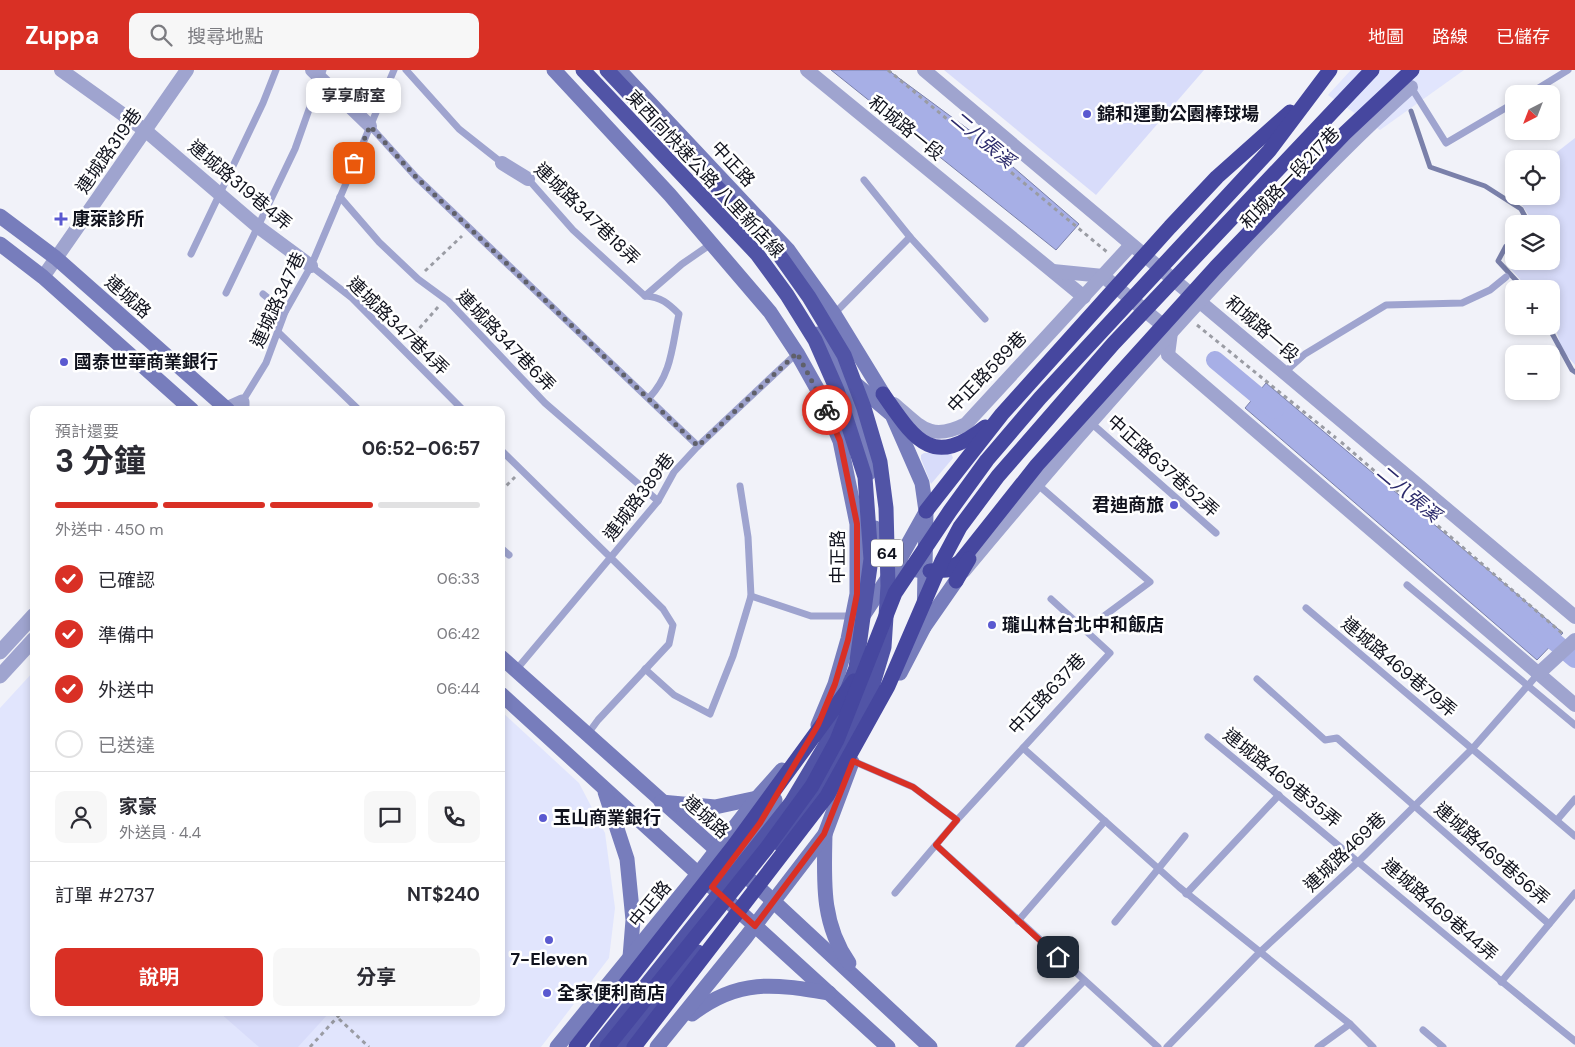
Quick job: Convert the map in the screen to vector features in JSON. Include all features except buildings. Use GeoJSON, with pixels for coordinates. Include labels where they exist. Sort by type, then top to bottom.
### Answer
{"type":"FeatureCollection","features":[{"type":"Feature","properties":{"kind":"highway","name":"東西向快速公路 八里新店線"},"geometry":{"type":"LineString","coordinates":[[583,70],[757,254],[787,295],[815,340],[837,390],[865,477],[871,559],[856,668],[825,746],[791,803],[761,843],[597,1047]]}},
{"type":"Feature","properties":{"kind":"highway","name":"東西向快速公路 八里新店線"},"geometry":{"type":"LineString","coordinates":[[607,70],[775,249],[809,297],[844,355],[864,408],[880,462],[886,508],[888,586],[884,648],[869,697],[811,803],[762,872],[622,1047]]}},
{"type":"Feature","properties":{"kind":"highway"},"geometry":{"type":"LineString","coordinates":[[607,1047],[766,849],[819,774],[836,740],[895,593],[950,510],[987,460],[1040,398],[1269,151],[1330,70]]}},
{"type":"Feature","properties":{"kind":"highway"},"geometry":{"type":"LineString","coordinates":[[634,1047],[827,796],[888,686],[942,561],[960,527],[998,476],[1113,344],[1372,70]]}},
{"type":"Feature","properties":{"kind":"highway"},"geometry":{"type":"LineString","coordinates":[[926,572],[947,570],[954,567],[1037,466],[1216,267],[1345,133],[1412,70]]}},
{"type":"Feature","properties":{"kind":"highway"},"geometry":{"type":"LineString","coordinates":[[926,511],[1002,414],[1217,177],[1312,93]]}},
{"type":"Feature","properties":{"kind":"highway"},"geometry":{"type":"LineString","coordinates":[[883,394],[904,424],[926,446],[942,446],[962,442],[1002,414]]}},
{"type":"Feature","properties":{"kind":"highway"},"geometry":{"type":"LineString","coordinates":[[956,581],[989,526]]}},
{"type":"Feature","properties":{"kind":"highway"},"geometry":{"type":"LineString","coordinates":[[576,1047],[733,847],[866,664]]}},
{"type":"Feature","properties":{"kind":"highway"},"geometry":{"type":"LineString","coordinates":[[766,849],[782,835],[810,795],[842,743],[888,686]]}},
{"type":"Feature","properties":{"kind":"main road","name":"中正路"},"geometry":{"type":"LineString","coordinates":[[554,70],[670,195],[770,312],[797,353],[820,394],[840,441],[857,524],[857,594],[853,616],[835,684],[818,725],[804,746],[756,798],[717,851],[557,1047]]}},
{"type":"Feature","properties":{"kind":"main road"},"geometry":{"type":"LineString","coordinates":[[588,70],[751,239],[797,298],[839,371],[859,426],[875,507],[875,537],[878,546],[887,557],[897,564],[926,572]]}},
{"type":"Feature","properties":{"kind":"main road","name":"中正路"},"geometry":{"type":"LineString","coordinates":[[619,70],[788,250],[834,314],[883,394],[890,414],[922,483],[926,511],[924,627],[853,761],[824,834],[774,902],[657,1047]]}},
{"type":"Feature","properties":{"kind":"main road","name":"連城路"},"geometry":{"type":"LineString","coordinates":[[0,216],[56,258],[223,406]]}},
{"type":"Feature","properties":{"kind":"main road"},"geometry":{"type":"LineString","coordinates":[[0,244],[42,277],[187,406]]}},
{"type":"Feature","properties":{"kind":"main road"},"geometry":{"type":"LineString","coordinates":[[839,371],[890,414]]}},
{"type":"Feature","properties":{"kind":"main road"},"geometry":{"type":"LineString","coordinates":[[840,441],[875,507]]}},
{"type":"Feature","properties":{"kind":"main road"},"geometry":{"type":"LineString","coordinates":[[848,640],[897,564],[926,511]]}},
{"type":"Feature","properties":{"kind":"main road"},"geometry":{"type":"LineString","coordinates":[[924,627],[956,581]]}},
{"type":"Feature","properties":{"kind":"main road","name":"連城路"},"geometry":{"type":"LineString","coordinates":[[505,660],[587,736],[757,886],[930,1047]]}},
{"type":"Feature","properties":{"kind":"main road"},"geometry":{"type":"LineString","coordinates":[[505,698],[888,1047]]}},
{"type":"Feature","properties":{"kind":"main road"},"geometry":{"type":"LineString","coordinates":[[712,887],[760,823],[792,772],[804,746]]}},
{"type":"Feature","properties":{"kind":"main road"},"geometry":{"type":"LineString","coordinates":[[603,788],[627,859],[633,920],[630,957]]}},
{"type":"Feature","properties":{"kind":"main road"},"geometry":{"type":"LineString","coordinates":[[661,802],[715,807],[756,798]]}},
{"type":"Feature","properties":{"kind":"main road"},"geometry":{"type":"LineString","coordinates":[[824,834],[824,893],[829,920],[838,947],[865,985]]}},
{"type":"Feature","properties":{"kind":"main road"},"geometry":{"type":"LineString","coordinates":[[715,976],[718,937],[738,910]]}},
{"type":"Feature","properties":{"kind":"main road"},"geometry":{"type":"LineString","coordinates":[[671,1030],[712,999],[740,988],[778,985],[829,993]]}},
{"type":"Feature","properties":{"kind":"street","name":"連城路319巷4弄"},"geometry":{"type":"LineString","coordinates":[[62,70],[146,131],[220,192],[257,226],[310,266]]}},
{"type":"Feature","properties":{"kind":"street","name":"連城路319巷"},"geometry":{"type":"LineString","coordinates":[[42,277],[187,70]]}},
{"type":"Feature","properties":{"kind":"street","name":"和城路一段"},"geometry":{"type":"LineString","coordinates":[[806,70],[1084,297]]}},
{"type":"Feature","properties":{"kind":"street","name":"和城路一段"},"geometry":{"type":"LineString","coordinates":[[924,70],[1575,617]]}},
{"type":"Feature","properties":{"kind":"street"},"geometry":{"type":"LineString","coordinates":[[318,72],[370,126]]}},
{"type":"Feature","properties":{"kind":"street","name":"和城路一段217巷"},"geometry":{"type":"LineString","coordinates":[[1171,332],[1358,135],[1411,87]]}},
{"type":"Feature","properties":{"kind":"street","name":"連城路347巷18弄"},"geometry":{"type":"LineString","coordinates":[[502,162],[528,179]]}},
{"type":"Feature","properties":{"kind":"street","name":"中正路589巷"},"geometry":{"type":"LineString","coordinates":[[883,394],[922,429],[936,433],[950,432],[966,424],[1130,245]]}},
{"type":"Feature","properties":{"kind":"street"},"geometry":{"type":"LineString","coordinates":[[1053,271],[1103,276],[1171,332]]}},
{"type":"Feature","properties":{"kind":"street"},"geometry":{"type":"LineString","coordinates":[[956,581],[1036,484],[1171,332]]}},
{"type":"Feature","properties":{"kind":"street"},"geometry":{"type":"LineString","coordinates":[[1171,332],[1168,356],[1575,706]]}},
{"type":"Feature","properties":{"kind":"street"},"geometry":{"type":"LineString","coordinates":[[0,652],[30,619]]}},
{"type":"Feature","properties":{"kind":"street"},"geometry":{"type":"LineString","coordinates":[[1538,674],[1571,639]]}},
{"type":"Feature","properties":{"kind":"street"},"geometry":{"type":"LineString","coordinates":[[0,676],[30,643]]}},
{"type":"Feature","properties":{"kind":"street"},"geometry":{"type":"LineString","coordinates":[[738,910],[757,886]]}},
{"type":"Feature","properties":{"kind":"lane"},"geometry":{"type":"LineString","coordinates":[[190,254],[263,103],[276,70]]}},
{"type":"Feature","properties":{"kind":"lane","name":"連城路347巷"},"geometry":{"type":"LineString","coordinates":[[242,406],[266,363],[285,312],[310,266],[394,70]]}},
{"type":"Feature","properties":{"kind":"lane","name":"連城路347巷18弄"},"geometry":{"type":"LineString","coordinates":[[406,70],[460,129],[502,162]]}},
{"type":"Feature","properties":{"kind":"lane"},"geometry":{"type":"LineString","coordinates":[[1544,85],[1568,70]]}},
{"type":"Feature","properties":{"kind":"lane"},"geometry":{"type":"LineString","coordinates":[[226,293],[295,149],[318,72]]}},
{"type":"Feature","properties":{"kind":"lane"},"geometry":{"type":"LineString","coordinates":[[1411,87],[1446,143],[1505,108]]}},
{"type":"Feature","properties":{"kind":"lane"},"geometry":{"type":"LineString","coordinates":[[370,126],[416,177],[698,446]]}},
{"type":"Feature","properties":{"kind":"lane","name":"連城路347巷18弄"},"geometry":{"type":"LineString","coordinates":[[528,179],[573,230],[645,296],[658,297],[668,302],[679,314],[668,370],[662,385],[649,398]]}},
{"type":"Feature","properties":{"kind":"lane"},"geometry":{"type":"LineString","coordinates":[[864,180],[910,236],[985,319]]}},
{"type":"Feature","properties":{"kind":"lane","name":"連城路347巷6弄"},"geometry":{"type":"LineString","coordinates":[[340,196],[379,242],[418,279],[448,301],[545,403],[658,501]]}},
{"type":"Feature","properties":{"kind":"lane"},"geometry":{"type":"LineString","coordinates":[[834,314],[910,236]]}},
{"type":"Feature","properties":{"kind":"lane"},"geometry":{"type":"LineString","coordinates":[[645,296],[682,264],[711,244]]}},
{"type":"Feature","properties":{"kind":"lane","name":"連城路347巷4弄"},"geometry":{"type":"LineString","coordinates":[[310,266],[352,298],[458,406]]}},
{"type":"Feature","properties":{"kind":"lane"},"geometry":{"type":"LineString","coordinates":[[1284,373],[1305,354],[1386,305],[1462,303],[1490,290],[1506,277]]}},
{"type":"Feature","properties":{"kind":"lane"},"geometry":{"type":"LineString","coordinates":[[263,294],[285,312]]}},
{"type":"Feature","properties":{"kind":"lane"},"geometry":{"type":"LineString","coordinates":[[278,332],[354,406]]}},
{"type":"Feature","properties":{"kind":"lane","name":"連城路389巷"},"geometry":{"type":"LineString","coordinates":[[516,670],[658,501],[674,472],[698,446],[797,353]]}},
{"type":"Feature","properties":{"kind":"lane","name":"中正路637巷52弄"},"geometry":{"type":"LineString","coordinates":[[1090,422],[1216,533]]}},
{"type":"Feature","properties":{"kind":"lane"},"geometry":{"type":"LineString","coordinates":[[505,454],[663,609],[673,625],[669,644],[598,720],[587,736]]}},
{"type":"Feature","properties":{"kind":"lane"},"geometry":{"type":"LineString","coordinates":[[1036,484],[1150,582],[1085,630]]}},
{"type":"Feature","properties":{"kind":"lane"},"geometry":{"type":"LineString","coordinates":[[645,669],[674,695],[710,714],[733,656],[751,596],[748,537],[740,486]]}},
{"type":"Feature","properties":{"kind":"lane"},"geometry":{"type":"LineString","coordinates":[[505,552],[509,555]]}},
{"type":"Feature","properties":{"kind":"lane"},"geometry":{"type":"LineString","coordinates":[[1407,585],[1575,725]]}},
{"type":"Feature","properties":{"kind":"lane"},"geometry":{"type":"LineString","coordinates":[[751,596],[811,616],[853,616]]}},
{"type":"Feature","properties":{"kind":"lane","name":"中正路637巷"},"geometry":{"type":"LineString","coordinates":[[895,893],[957,820],[1110,653],[1050,599]]}},
{"type":"Feature","properties":{"kind":"lane","name":"連城路469巷79弄"},"geometry":{"type":"LineString","coordinates":[[1306,608],[1575,836]]}},
{"type":"Feature","properties":{"kind":"lane","name":"連城路469巷"},"geometry":{"type":"LineString","coordinates":[[1167,1047],[1260,952],[1359,861],[1473,748],[1538,674]]}},
{"type":"Feature","properties":{"kind":"lane","name":"連城路469巷56弄"},"geometry":{"type":"LineString","coordinates":[[1257,679],[1325,740],[1337,738],[1549,924]]}},
{"type":"Feature","properties":{"kind":"lane","name":"連城路469巷35弄"},"geometry":{"type":"LineString","coordinates":[[1208,737],[1359,861]]}},
{"type":"Feature","properties":{"kind":"lane"},"geometry":{"type":"LineString","coordinates":[[1023,748],[1186,894],[1350,1024],[1374,1047]]}},
{"type":"Feature","properties":{"kind":"lane"},"geometry":{"type":"LineString","coordinates":[[853,761],[913,787],[957,820]]}},
{"type":"Feature","properties":{"kind":"lane"},"geometry":{"type":"LineString","coordinates":[[1186,894],[1279,795]]}},
{"type":"Feature","properties":{"kind":"lane"},"geometry":{"type":"LineString","coordinates":[[1557,820],[1575,799]]}},
{"type":"Feature","properties":{"kind":"lane"},"geometry":{"type":"LineString","coordinates":[[1018,920],[1105,822]]}},
{"type":"Feature","properties":{"kind":"lane"},"geometry":{"type":"LineString","coordinates":[[1115,922],[1185,836]]}},
{"type":"Feature","properties":{"kind":"lane"},"geometry":{"type":"LineString","coordinates":[[936,845],[1158,1047]]}},
{"type":"Feature","properties":{"kind":"lane","name":"連城路469巷44弄"},"geometry":{"type":"LineString","coordinates":[[1359,861],[1501,982],[1575,1041]]}},
{"type":"Feature","properties":{"kind":"lane","name":"連城路469巷44弄"},"geometry":{"type":"LineString","coordinates":[[1501,982],[1575,893]]}},
{"type":"Feature","properties":{"kind":"lane"},"geometry":{"type":"LineString","coordinates":[[1020,1047],[1084,981]]}},
{"type":"Feature","properties":{"kind":"lane"},"geometry":{"type":"LineString","coordinates":[[1318,1047],[1350,1024]]}},
{"type":"Feature","properties":{"kind":"lane"},"geometry":{"type":"LineString","coordinates":[[1423,1030],[1443,1047]]}},
{"type":"Feature","properties":{"kind":"path"},"geometry":{"type":"LineString","coordinates":[[888,70],[1110,255]]}},
{"type":"Feature","properties":{"kind":"path"},"geometry":{"type":"LineString","coordinates":[[418,279],[460,236],[475,233]]}},
{"type":"Feature","properties":{"kind":"path"},"geometry":{"type":"LineString","coordinates":[[402,348],[437,308],[448,301]]}},
{"type":"Feature","properties":{"kind":"path"},"geometry":{"type":"LineString","coordinates":[[1194,323],[1338,439],[1571,639]]}},
{"type":"Feature","properties":{"kind":"path"},"geometry":{"type":"LineString","coordinates":[[505,487],[521,470]]}},
{"type":"Feature","properties":{"kind":"path"},"geometry":{"type":"LineString","coordinates":[[310,1047],[338,1016]]}},
{"type":"Feature","properties":{"kind":"path"},"geometry":{"type":"LineString","coordinates":[[338,1019],[368,1047]]}},
{"type":"Feature","properties":{"kind":"shaded area"},"geometry":{"type":"Polygon","coordinates":[[[944,70],[1204,70],[1096,195],[944,70]]]}},
{"type":"Feature","properties":{"kind":"shaded area"},"geometry":{"type":"Polygon","coordinates":[[[1351,70],[1464,70],[1380,130],[1328,95],[1351,70]]]}},
{"type":"Feature","properties":{"kind":"shaded area"},"geometry":{"type":"Polygon","coordinates":[[[1575,138],[1575,365],[1562,350],[1558,335],[1560,335],[1560,280],[1521,280],[1512,270],[1560,270],[1560,215],[1529,215],[1522,205],[1560,205],[1560,150],[1575,138]]]}},
{"type":"Feature","properties":{"kind":"shaded area"},"geometry":{"type":"Polygon","coordinates":[[[924,453],[951,453],[953,458],[931,484],[921,459],[921,455],[924,453]]]}},
{"type":"Feature","properties":{"kind":"shaded area"},"geometry":{"type":"Polygon","coordinates":[[[30,675],[30,1016],[505,1016],[505,715],[579,783],[605,833],[615,908],[609,958],[541,1047],[0,1047],[0,708],[30,675]]]}},
{"type":"Feature","properties":{"kind":"shaded area"},"geometry":{"type":"Polygon","coordinates":[[[223,1016],[326,1016],[298,1047],[259,1047],[223,1016]]]}},
{"type":"Feature","properties":{"kind":"water"},"geometry":{"type":"Polygon","coordinates":[[[831,70],[888,70],[976,135],[1079,224],[1056,250],[831,70]]]}},
{"type":"Feature","properties":{"kind":"water"},"geometry":{"type":"Polygon","coordinates":[[[1266,383],[1563,633],[1537,660],[1245,408],[1266,383]]]}},
{"type":"Feature","properties":{"kind":"waterway"},"geometry":{"type":"LineString","coordinates":[[1411,111],[1430,167],[1485,186],[1521,209],[1524,215]]}},
{"type":"Feature","properties":{"kind":"waterway"},"geometry":{"type":"LineString","coordinates":[[1505,248],[1498,261],[1505,269]]}},
{"type":"Feature","properties":{"kind":"waterway"},"geometry":{"type":"LineString","coordinates":[[1506,270],[1516,280]]}},
{"type":"Feature","properties":{"kind":"waterway"},"geometry":{"type":"LineString","coordinates":[[1553,335],[1572,370],[1575,372]]}},
{"type":"Feature","properties":{"kind":"waterway","name":"二八張溪"},"geometry":{"type":"LineString","coordinates":[[1215,360],[1275,410]]}},
{"type":"Feature","properties":{"kind":"waterway","name":"二八張溪"},"geometry":{"type":"LineString","coordinates":[[1537,627],[1575,659]]}},
{"type":"Feature","properties":{"kind":"way so far"},"geometry":{"type":"LineString","coordinates":[[354,163],[370,126],[416,177],[698,446],[797,353],[827,410]]}},
{"type":"Feature","properties":{"kind":"place","name":"錦和運動公園棒球場"},"geometry":{"type":"Point","coordinates":[1087,114]}},
{"type":"Feature","properties":{"kind":"place","name":"享享廚室"},"geometry":{"type":"Point","coordinates":[354,163]}},
{"type":"Feature","properties":{"kind":"place","name":"康萊診所"},"geometry":{"type":"Point","coordinates":[61,219]}},
{"type":"Feature","properties":{"kind":"place","name":"國泰世華商業銀行"},"geometry":{"type":"Point","coordinates":[64,362]}},
{"type":"Feature","properties":{"kind":"place","name":"君迪商旅"},"geometry":{"type":"Point","coordinates":[1174,505]}},
{"type":"Feature","properties":{"kind":"place","name":"瓏山林台北中和飯店"},"geometry":{"type":"Point","coordinates":[992,625]}},
{"type":"Feature","properties":{"kind":"place","name":"玉山商業銀行"},"geometry":{"type":"Point","coordinates":[543,818]}},
{"type":"Feature","properties":{"kind":"place","name":"7-Eleven"},"geometry":{"type":"Point","coordinates":[549,940]}},
{"type":"Feature","properties":{"kind":"place","name":"全家便利商店"},"geometry":{"type":"Point","coordinates":[547,993]}},
{"type":"Feature","properties":{"kind":"route"},"geometry":{"type":"LineString","coordinates":[[827,410],[840,441],[857,524],[857,594],[848,640],[835,684],[818,725],[804,746],[792,772],[760,823],[712,887],[755,926],[824,834],[853,761],[913,787],[957,820],[936,845],[1058,957]]}}]}
